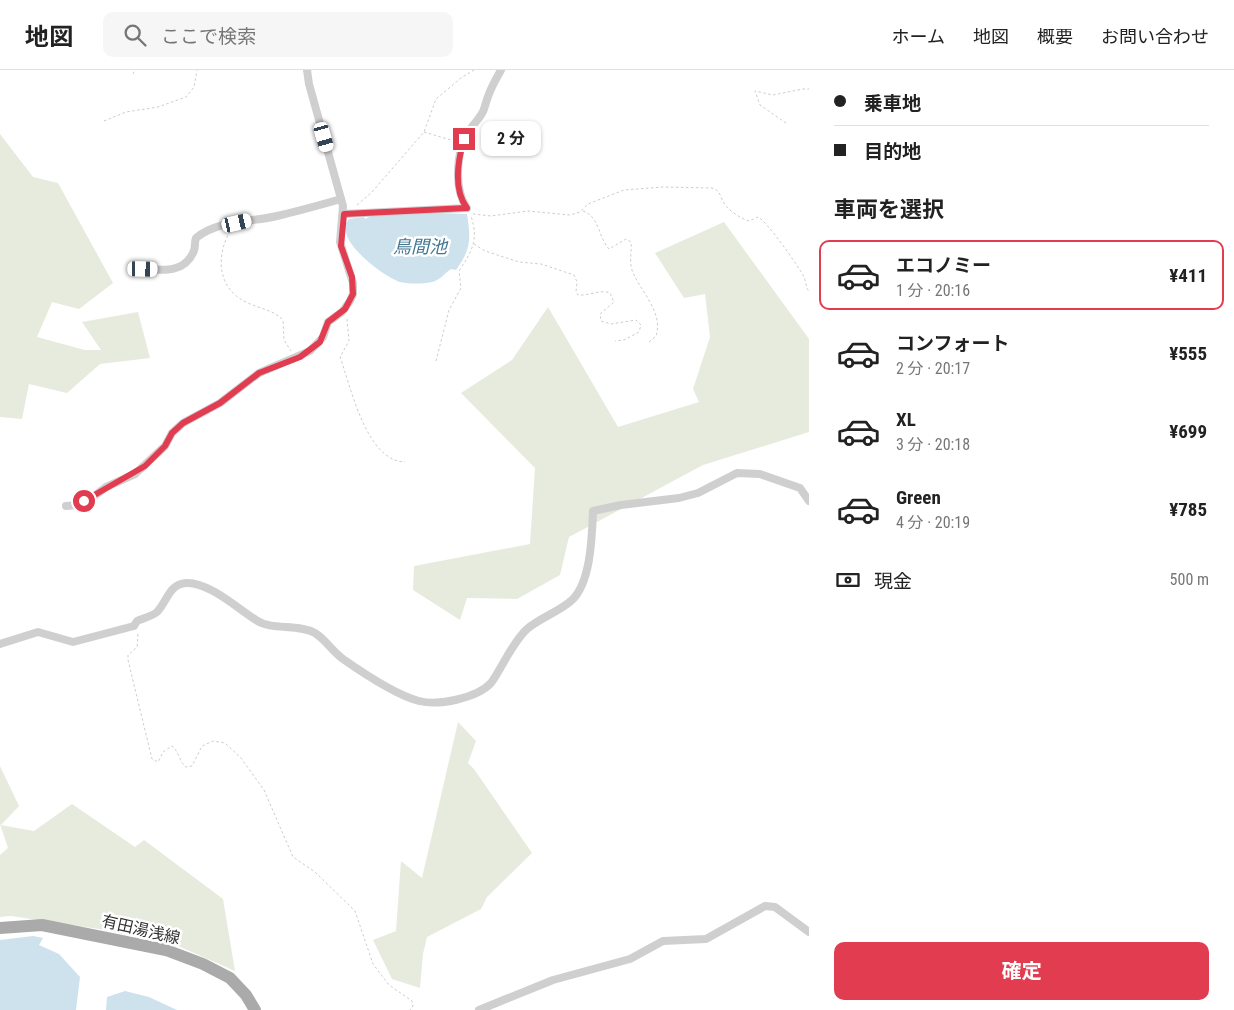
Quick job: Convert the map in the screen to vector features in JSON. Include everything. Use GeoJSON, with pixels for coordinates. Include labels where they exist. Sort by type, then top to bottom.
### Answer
{"type":"FeatureCollection","features":[{"type":"Feature","properties":{"kind":"main road","name":"有田湯浅線"},"geometry":{"type":"LineString","coordinates":[[0,928],[26,925],[48,926],[166,950],[204,964],[230,978],[246,995],[255,1010]]}},
{"type":"Feature","properties":{"kind":"street"},"geometry":{"type":"LineString","coordinates":[[66,506],[77,504],[135,474],[165,446],[172,433],[183,423],[220,403],[259,373],[300,357],[317,345],[323,337],[328,322],[348,306],[354,288],[341,246],[344,212],[309,84],[307,70]]}},
{"type":"Feature","properties":{"kind":"street"},"geometry":{"type":"LineString","coordinates":[[468,211],[462,202],[459,185],[463,144],[470,129],[484,109],[487,95],[501,70]]}},
{"type":"Feature","properties":{"kind":"street"},"geometry":{"type":"LineString","coordinates":[[143,269],[173,270],[192,256],[196,238],[200,234],[237,223],[281,215],[341,199]]}},
{"type":"Feature","properties":{"kind":"street"},"geometry":{"type":"LineString","coordinates":[[344,212],[468,211]]}},
{"type":"Feature","properties":{"kind":"street"},"geometry":{"type":"LineString","coordinates":[[0,644],[38,632],[73,642],[134,626],[137,621],[157,612],[174,588],[181,584],[196,584],[222,597],[257,621],[314,633],[342,658],[406,696],[422,702],[466,698],[486,688],[491,683],[518,639],[528,629],[543,616],[566,604],[579,592],[592,544],[593,511],[621,505],[679,498],[698,493],[737,473],[760,474],[800,488],[809,501]]}},
{"type":"Feature","properties":{"kind":"street"},"geometry":{"type":"LineString","coordinates":[[479,1010],[553,980],[630,959],[663,941],[706,939],[765,906],[775,907],[809,932]]}},
{"type":"Feature","properties":{"kind":"path"},"geometry":{"type":"LineString","coordinates":[[133,74],[135,70]]}},
{"type":"Feature","properties":{"kind":"path"},"geometry":{"type":"LineString","coordinates":[[104,121],[126,112],[158,107],[183,99],[192,91],[197,70]]}},
{"type":"Feature","properties":{"kind":"path"},"geometry":{"type":"LineString","coordinates":[[344,212],[366,199],[424,132],[436,99],[461,78],[474,70]]}},
{"type":"Feature","properties":{"kind":"path"},"geometry":{"type":"LineString","coordinates":[[786,123],[763,108],[755,96],[755,90],[773,96],[803,89],[809,90]]}},
{"type":"Feature","properties":{"kind":"path"},"geometry":{"type":"LineString","coordinates":[[424,132],[463,144]]}},
{"type":"Feature","properties":{"kind":"path"},"geometry":{"type":"LineString","coordinates":[[582,211],[585,206],[624,190],[671,186],[716,189],[726,207],[745,220],[749,221],[758,217],[763,220],[780,244],[791,253],[804,276],[809,292]]}},
{"type":"Feature","properties":{"kind":"path"},"geometry":{"type":"LineString","coordinates":[[436,361],[449,310],[461,288],[459,271],[469,259],[474,244],[474,233],[468,211],[491,216],[528,211],[570,214],[582,211],[588,213],[598,225],[609,249],[626,240],[631,242],[632,268],[652,306],[657,328],[656,336],[649,342]]}},
{"type":"Feature","properties":{"kind":"path"},"geometry":{"type":"LineString","coordinates":[[237,223],[229,234],[220,256],[222,277],[240,298],[267,309],[284,320],[286,346],[300,357]]}},
{"type":"Feature","properties":{"kind":"path"},"geometry":{"type":"LineString","coordinates":[[474,244],[485,251],[519,262],[541,264],[574,275],[577,282],[576,292],[578,295],[587,296],[606,291],[610,293],[614,302],[600,314],[601,321],[611,324],[636,320],[642,324],[639,332],[624,340],[615,341]]}},
{"type":"Feature","properties":{"kind":"path"},"geometry":{"type":"LineString","coordinates":[[348,306],[349,341],[340,357],[356,403],[366,428],[378,448],[390,458],[406,462]]}},
{"type":"Feature","properties":{"kind":"path"},"geometry":{"type":"LineString","coordinates":[[134,626],[138,630],[137,647],[128,655],[128,660],[152,759],[158,762],[163,752],[172,746],[176,749],[186,767],[192,766],[198,751],[208,743],[219,741],[230,747],[264,790],[293,857],[315,872],[357,913],[373,964],[390,985],[412,1001],[413,1006],[410,1010]]}},
{"type":"Feature","properties":{"kind":"shaded area"},"geometry":{"type":"Polygon","coordinates":[[[0,134],[33,177],[58,183],[113,283],[79,309],[52,302],[37,337],[85,350],[101,350],[82,322],[138,312],[150,358],[100,364],[67,393],[29,384],[22,419],[0,417],[0,134]]]}},
{"type":"Feature","properties":{"kind":"shaded area"},"geometry":{"type":"Polygon","coordinates":[[[724,222],[809,339],[809,432],[703,465],[569,537],[560,575],[517,599],[467,598],[460,620],[413,590],[414,566],[530,544],[535,468],[461,393],[512,360],[548,307],[618,427],[699,402],[693,389],[710,337],[705,294],[684,298],[655,253],[724,222]]]}},
{"type":"Feature","properties":{"kind":"shaded area"},"geometry":{"type":"Polygon","coordinates":[[[458,722],[476,741],[468,763],[532,853],[487,897],[481,909],[427,937],[423,954],[420,988],[392,979],[373,940],[396,931],[401,861],[422,878],[458,722]]]}},
{"type":"Feature","properties":{"kind":"shaded area"},"geometry":{"type":"Polygon","coordinates":[[[0,766],[19,806],[1,825],[34,831],[72,804],[135,847],[144,840],[223,899],[235,971],[176,945],[99,929],[11,916],[0,917],[0,855],[8,848],[0,824],[0,766]]]}},
{"type":"Feature","properties":{"kind":"water","name":"鳥間池"},"geometry":{"type":"Polygon","coordinates":[[[437,213],[467,214],[469,244],[465,256],[456,270],[451,269],[440,279],[432,282],[408,283],[392,279],[362,256],[347,236],[345,227],[349,219],[437,213]]]}},
{"type":"Feature","properties":{"kind":"water"},"geometry":{"type":"Polygon","coordinates":[[[33,936],[43,938],[39,945],[59,954],[80,977],[76,1010],[0,1010],[0,940],[33,936]]]}},
{"type":"Feature","properties":{"kind":"water"},"geometry":{"type":"Polygon","coordinates":[[[125,991],[149,997],[177,1010],[106,1010],[107,997],[125,991]]]}},
{"type":"Feature","properties":{"kind":"route"},"geometry":{"type":"LineString","coordinates":[[84,501],[117,481],[135,474],[168,443],[172,433],[183,423],[220,403],[233,391],[259,373],[300,357],[320,342],[328,322],[345,309],[353,294],[352,277],[341,246],[340,237],[344,214],[467,208],[462,202],[458,175],[464,139]]}}]}
